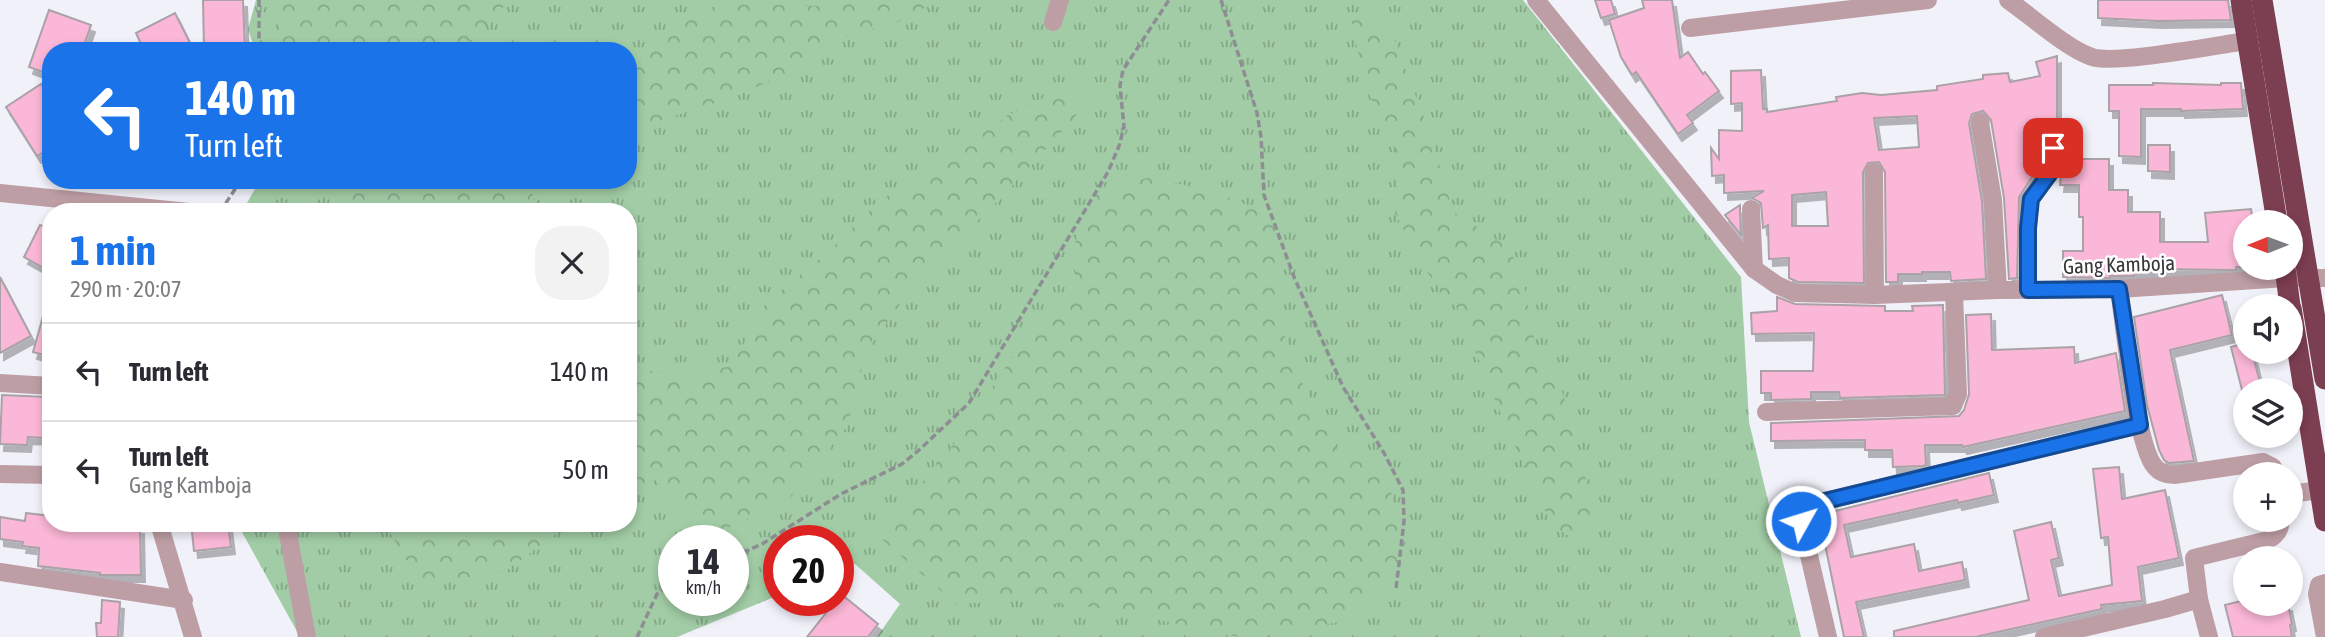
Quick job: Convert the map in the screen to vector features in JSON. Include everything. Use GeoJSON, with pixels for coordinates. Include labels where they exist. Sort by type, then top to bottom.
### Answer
{"type":"FeatureCollection","features":[{"type":"Feature","properties":{"kind":"highway"},"geometry":{"type":"LineString","coordinates":[[2241,0],[2275,210]]}},
{"type":"Feature","properties":{"kind":"highway"},"geometry":{"type":"LineString","coordinates":[[2262,0],[2317,277],[2325,379]]}},
{"type":"Feature","properties":{"kind":"highway"},"geometry":{"type":"LineString","coordinates":[[2300,364],[2325,522]]}},
{"type":"Feature","properties":{"kind":"street"},"geometry":{"type":"LineString","coordinates":[[1053,22],[1060,0]]}},
{"type":"Feature","properties":{"kind":"street","name":"Gang Kamboja"},"geometry":{"type":"LineString","coordinates":[[1536,0],[1754,269],[1777,285],[1795,293],[1875,295],[2119,289],[2233,278]]}},
{"type":"Feature","properties":{"kind":"street"},"geometry":{"type":"LineString","coordinates":[[1690,28],[1928,0]]}},
{"type":"Feature","properties":{"kind":"street"},"geometry":{"type":"LineString","coordinates":[[2008,0],[2085,54],[2095,58],[2119,59],[2247,41]]}},
{"type":"Feature","properties":{"kind":"street"},"geometry":{"type":"LineString","coordinates":[[1980,122],[1993,200],[1998,290]]}},
{"type":"Feature","properties":{"kind":"street"},"geometry":{"type":"LineString","coordinates":[[2028,290],[2031,199],[2050,173],[2053,148]]}},
{"type":"Feature","properties":{"kind":"street"},"geometry":{"type":"LineString","coordinates":[[1874,172],[1875,295]]}},
{"type":"Feature","properties":{"kind":"street"},"geometry":{"type":"LineString","coordinates":[[0,193],[99,203]]}},
{"type":"Feature","properties":{"kind":"street"},"geometry":{"type":"LineString","coordinates":[[1751,209],[1754,269]]}},
{"type":"Feature","properties":{"kind":"street"},"geometry":{"type":"LineString","coordinates":[[2119,289],[2140,425],[2151,461],[2163,474],[2178,475],[2233,467]]}},
{"type":"Feature","properties":{"kind":"street"},"geometry":{"type":"LineString","coordinates":[[1766,412],[1953,406],[1958,394],[1954,293]]}},
{"type":"Feature","properties":{"kind":"street"},"geometry":{"type":"LineString","coordinates":[[0,383],[42,385]]}},
{"type":"Feature","properties":{"kind":"street"},"geometry":{"type":"LineString","coordinates":[[1828,637],[1801,521],[1807,508],[1817,503],[2140,425]]}},
{"type":"Feature","properties":{"kind":"street"},"geometry":{"type":"LineString","coordinates":[[0,474],[42,475]]}},
{"type":"Feature","properties":{"kind":"street"},"geometry":{"type":"LineString","coordinates":[[2303,492],[2319,490]]}},
{"type":"Feature","properties":{"kind":"street"},"geometry":{"type":"LineString","coordinates":[[162,532],[193,637]]}},
{"type":"Feature","properties":{"kind":"street"},"geometry":{"type":"LineString","coordinates":[[288,532],[307,637]]}},
{"type":"Feature","properties":{"kind":"street"},"geometry":{"type":"LineString","coordinates":[[2209,637],[2199,599],[2194,558],[2268,540],[2275,537],[2278,532]]}},
{"type":"Feature","properties":{"kind":"street"},"geometry":{"type":"LineString","coordinates":[[0,572],[184,600]]}},
{"type":"Feature","properties":{"kind":"street"},"geometry":{"type":"LineString","coordinates":[[2325,583],[2319,585],[2318,594],[2325,637]]}},
{"type":"Feature","properties":{"kind":"street"},"geometry":{"type":"LineString","coordinates":[[2044,637],[2199,599]]}},
{"type":"Feature","properties":{"kind":"path"},"geometry":{"type":"LineString","coordinates":[[259,0],[259,42]]}},
{"type":"Feature","properties":{"kind":"path"},"geometry":{"type":"LineString","coordinates":[[749,549],[841,494],[902,464],[968,403],[1108,172],[1124,127],[1120,86],[1123,70],[1169,0]]}},
{"type":"Feature","properties":{"kind":"path"},"geometry":{"type":"LineString","coordinates":[[1221,0],[1257,113],[1265,195],[1290,265],[1343,387],[1384,453],[1403,490],[1404,521],[1396,589]]}},
{"type":"Feature","properties":{"kind":"path"},"geometry":{"type":"LineString","coordinates":[[637,637],[658,593]]}},
{"type":"Feature","properties":{"kind":"green space"},"geometry":{"type":"Polygon","coordinates":[[[256,0],[1523,0],[1741,277],[1749,422],[1801,637],[877,637],[900,604],[854,564],[854,525],[763,525],[763,602],[749,607],[749,525],[658,525],[658,616],[728,616],[677,637],[300,637],[242,532],[637,532],[637,203],[247,203],[255,189],[637,189],[637,42],[252,42],[248,29],[256,0]]]}},
{"type":"Feature","properties":{"kind":"green space"},"geometry":{"type":"Polygon","coordinates":[[[279,0],[510,0],[468,42],[279,42],[279,0]]]}},
{"type":"Feature","properties":{"kind":"green space"},"geometry":{"type":"Polygon","coordinates":[[[839,0],[939,0],[898,22],[827,42],[791,71],[739,95],[637,128],[637,55],[645,46],[718,4],[820,6],[839,0]]]}},
{"type":"Feature","properties":{"kind":"green space"},"geometry":{"type":"Polygon","coordinates":[[[1364,18],[1390,28],[1430,133],[1453,212],[1500,242],[1520,265],[1536,349],[1560,386],[1572,419],[1579,455],[1596,513],[1594,529],[1576,541],[1552,525],[1504,422],[1458,309],[1425,270],[1395,213],[1400,161],[1366,88],[1351,19],[1364,18]]]}},
{"type":"Feature","properties":{"kind":"green space"},"geometry":{"type":"Polygon","coordinates":[[[1094,89],[1085,106],[996,203],[918,279],[866,352],[848,425],[787,502],[734,525],[698,525],[655,480],[637,489],[637,368],[683,376],[732,366],[765,304],[828,252],[882,199],[950,158],[1008,115],[1045,97],[1094,89]]]}},
{"type":"Feature","properties":{"kind":"green space"},"geometry":{"type":"Polygon","coordinates":[[[1150,177],[1214,192],[1275,216],[1277,316],[1304,387],[1339,455],[1384,467],[1412,566],[1347,621],[1239,637],[1102,608],[1016,601],[956,604],[878,536],[959,438],[1012,357],[1081,296],[1071,253],[1094,194],[1150,177]]]}},
{"type":"Feature","properties":{"kind":"green space"},"geometry":{"type":"Polygon","coordinates":[[[351,189],[531,189],[535,203],[343,203],[351,189]]]}},
{"type":"Feature","properties":{"kind":"green space"},"geometry":{"type":"Polygon","coordinates":[[[389,532],[559,532],[507,570],[422,586],[389,532]]]}},
{"type":"Feature","properties":{"kind":"building"},"geometry":{"type":"Polygon","coordinates":[[[203,0],[243,0],[245,42],[204,42],[203,0]]]}},
{"type":"Feature","properties":{"kind":"building"},"geometry":{"type":"Polygon","coordinates":[[[1595,0],[1611,0],[1615,14],[1601,18],[1595,0]]]}},
{"type":"Feature","properties":{"kind":"building"},"geometry":{"type":"Polygon","coordinates":[[[1642,0],[1672,0],[1680,58],[1688,52],[1719,91],[1687,115],[1693,123],[1678,134],[1636,72],[1632,75],[1621,57],[1609,20],[1644,8],[1642,0]]]}},
{"type":"Feature","properties":{"kind":"building"},"geometry":{"type":"Polygon","coordinates":[[[2098,0],[2228,0],[2231,20],[2098,18],[2098,0]]]}},
{"type":"Feature","properties":{"kind":"building"},"geometry":{"type":"Polygon","coordinates":[[[49,10],[91,25],[85,42],[42,42],[42,72],[29,67],[49,10]]]}},
{"type":"Feature","properties":{"kind":"building"},"geometry":{"type":"Polygon","coordinates":[[[175,13],[190,42],[140,42],[136,33],[175,13]]]}},
{"type":"Feature","properties":{"kind":"building"},"geometry":{"type":"Polygon","coordinates":[[[2057,56],[2057,126],[2063,126],[2063,145],[2054,137],[2043,141],[2039,169],[2032,169],[2032,177],[2019,197],[2017,278],[2009,279],[2004,198],[1991,120],[1983,111],[1972,114],[1969,123],[1982,201],[1986,279],[1951,281],[1950,272],[1922,272],[1898,274],[1898,282],[1886,282],[1885,172],[1879,162],[1868,163],[1863,172],[1864,283],[1798,282],[1789,278],[1789,258],[1769,259],[1768,225],[1763,228],[1761,203],[1752,198],[1764,191],[1724,193],[1724,175],[1712,176],[1711,148],[1719,159],[1719,130],[1742,131],[1742,103],[1731,104],[1731,71],[1761,70],[1763,109],[1767,109],[1767,112],[1837,101],[1836,97],[1862,93],[1881,95],[1937,90],[1937,86],[1983,79],[1983,75],[2008,73],[2010,82],[2040,76],[2036,62],[2057,56]],[[1917,116],[1874,118],[1879,150],[1919,147],[1917,116]],[[1826,192],[1792,195],[1792,226],[1828,226],[1826,192]]]}},
{"type":"Feature","properties":{"kind":"building"},"geometry":{"type":"Polygon","coordinates":[[[2241,83],[2243,109],[2141,109],[2141,157],[2119,156],[2119,111],[2109,111],[2109,85],[2241,83]]]}},
{"type":"Feature","properties":{"kind":"building"},"geometry":{"type":"Polygon","coordinates":[[[41,84],[42,153],[37,156],[6,107],[41,84]]]}},
{"type":"Feature","properties":{"kind":"building"},"geometry":{"type":"Polygon","coordinates":[[[2148,145],[2170,145],[2170,172],[2148,171],[2148,145]]]}},
{"type":"Feature","properties":{"kind":"building"},"geometry":{"type":"Polygon","coordinates":[[[2063,159],[2109,159],[2109,190],[2128,190],[2128,212],[2160,212],[2160,242],[2208,242],[2205,213],[2233,211],[2233,270],[2158,269],[2158,272],[2134,272],[2134,276],[2063,277],[2063,251],[2083,251],[2083,217],[2079,217],[2079,185],[2060,185],[2063,159]]]}},
{"type":"Feature","properties":{"kind":"building"},"geometry":{"type":"Polygon","coordinates":[[[1740,205],[1740,210],[1741,235],[1725,215],[1740,205]]]}},
{"type":"Feature","properties":{"kind":"building"},"geometry":{"type":"Polygon","coordinates":[[[40,225],[42,226],[42,267],[24,257],[40,225]]]}},
{"type":"Feature","properties":{"kind":"building"},"geometry":{"type":"Polygon","coordinates":[[[0,277],[31,336],[0,353],[0,277]]]}},
{"type":"Feature","properties":{"kind":"building"},"geometry":{"type":"Polygon","coordinates":[[[2222,295],[2232,335],[2170,350],[2194,461],[2169,463],[2164,460],[2159,450],[2147,405],[2134,317],[2222,295]]]}},
{"type":"Feature","properties":{"kind":"building"},"geometry":{"type":"Polygon","coordinates":[[[1777,297],[1795,304],[1885,306],[1885,311],[1913,311],[1912,306],[1943,305],[1945,395],[1840,398],[1839,392],[1811,392],[1811,399],[1771,400],[1771,393],[1761,393],[1761,371],[1813,371],[1814,333],[1752,334],[1751,313],[1777,311],[1777,297]]]}},
{"type":"Feature","properties":{"kind":"building"},"geometry":{"type":"Polygon","coordinates":[[[1991,314],[1992,350],[2074,347],[2075,363],[2116,353],[2125,411],[1963,447],[1925,445],[1926,465],[1923,466],[1893,467],[1892,450],[1865,450],[1865,440],[1771,441],[1771,423],[1959,416],[1969,394],[1966,315],[1991,314]]]}},
{"type":"Feature","properties":{"kind":"building"},"geometry":{"type":"Polygon","coordinates":[[[42,320],[42,354],[33,352],[42,320]]]}},
{"type":"Feature","properties":{"kind":"building"},"geometry":{"type":"Polygon","coordinates":[[[2235,364],[2255,364],[2259,378],[2239,378],[2235,364]]]}},
{"type":"Feature","properties":{"kind":"building"},"geometry":{"type":"Polygon","coordinates":[[[2,395],[42,397],[42,438],[28,437],[27,445],[0,444],[2,395]]]}},
{"type":"Feature","properties":{"kind":"building"},"geometry":{"type":"Polygon","coordinates":[[[2119,467],[2122,499],[2165,490],[2179,558],[2138,567],[2142,601],[2101,605],[2102,609],[1975,637],[1894,637],[1894,631],[2029,600],[2014,531],[2051,522],[2059,558],[2051,560],[2059,596],[2112,585],[2108,537],[2101,538],[2093,469],[2119,467]]]}},
{"type":"Feature","properties":{"kind":"building"},"geometry":{"type":"Polygon","coordinates":[[[1989,473],[1994,495],[1958,503],[1957,500],[1844,525],[1851,557],[1914,544],[1919,571],[1962,562],[1965,580],[1856,602],[1864,637],[1844,637],[1819,515],[1989,473]]]}},
{"type":"Feature","properties":{"kind":"building"},"geometry":{"type":"Polygon","coordinates":[[[26,513],[42,515],[42,532],[140,532],[141,575],[100,575],[38,566],[39,548],[22,546],[23,542],[0,539],[0,517],[25,521],[26,513]]]}},
{"type":"Feature","properties":{"kind":"building"},"geometry":{"type":"Polygon","coordinates":[[[192,532],[229,532],[231,547],[194,551],[192,532]]]}},
{"type":"Feature","properties":{"kind":"building"},"geometry":{"type":"Polygon","coordinates":[[[102,600],[120,602],[118,637],[97,637],[96,623],[101,623],[102,600]]]}},
{"type":"Feature","properties":{"kind":"building"},"geometry":{"type":"Polygon","coordinates":[[[2233,603],[2233,616],[2290,616],[2292,637],[2233,637],[2225,605],[2233,603]]]}},
{"type":"Feature","properties":{"kind":"building"},"geometry":{"type":"Polygon","coordinates":[[[854,605],[878,624],[868,637],[807,637],[824,616],[854,616],[854,605]]]}},
{"type":"Feature","properties":{"kind":"route"},"geometry":{"type":"LineString","coordinates":[[1801,521],[1807,508],[1817,503],[2140,425],[2119,289],[2028,290],[2031,199],[2050,173],[2053,148]]}}]}
